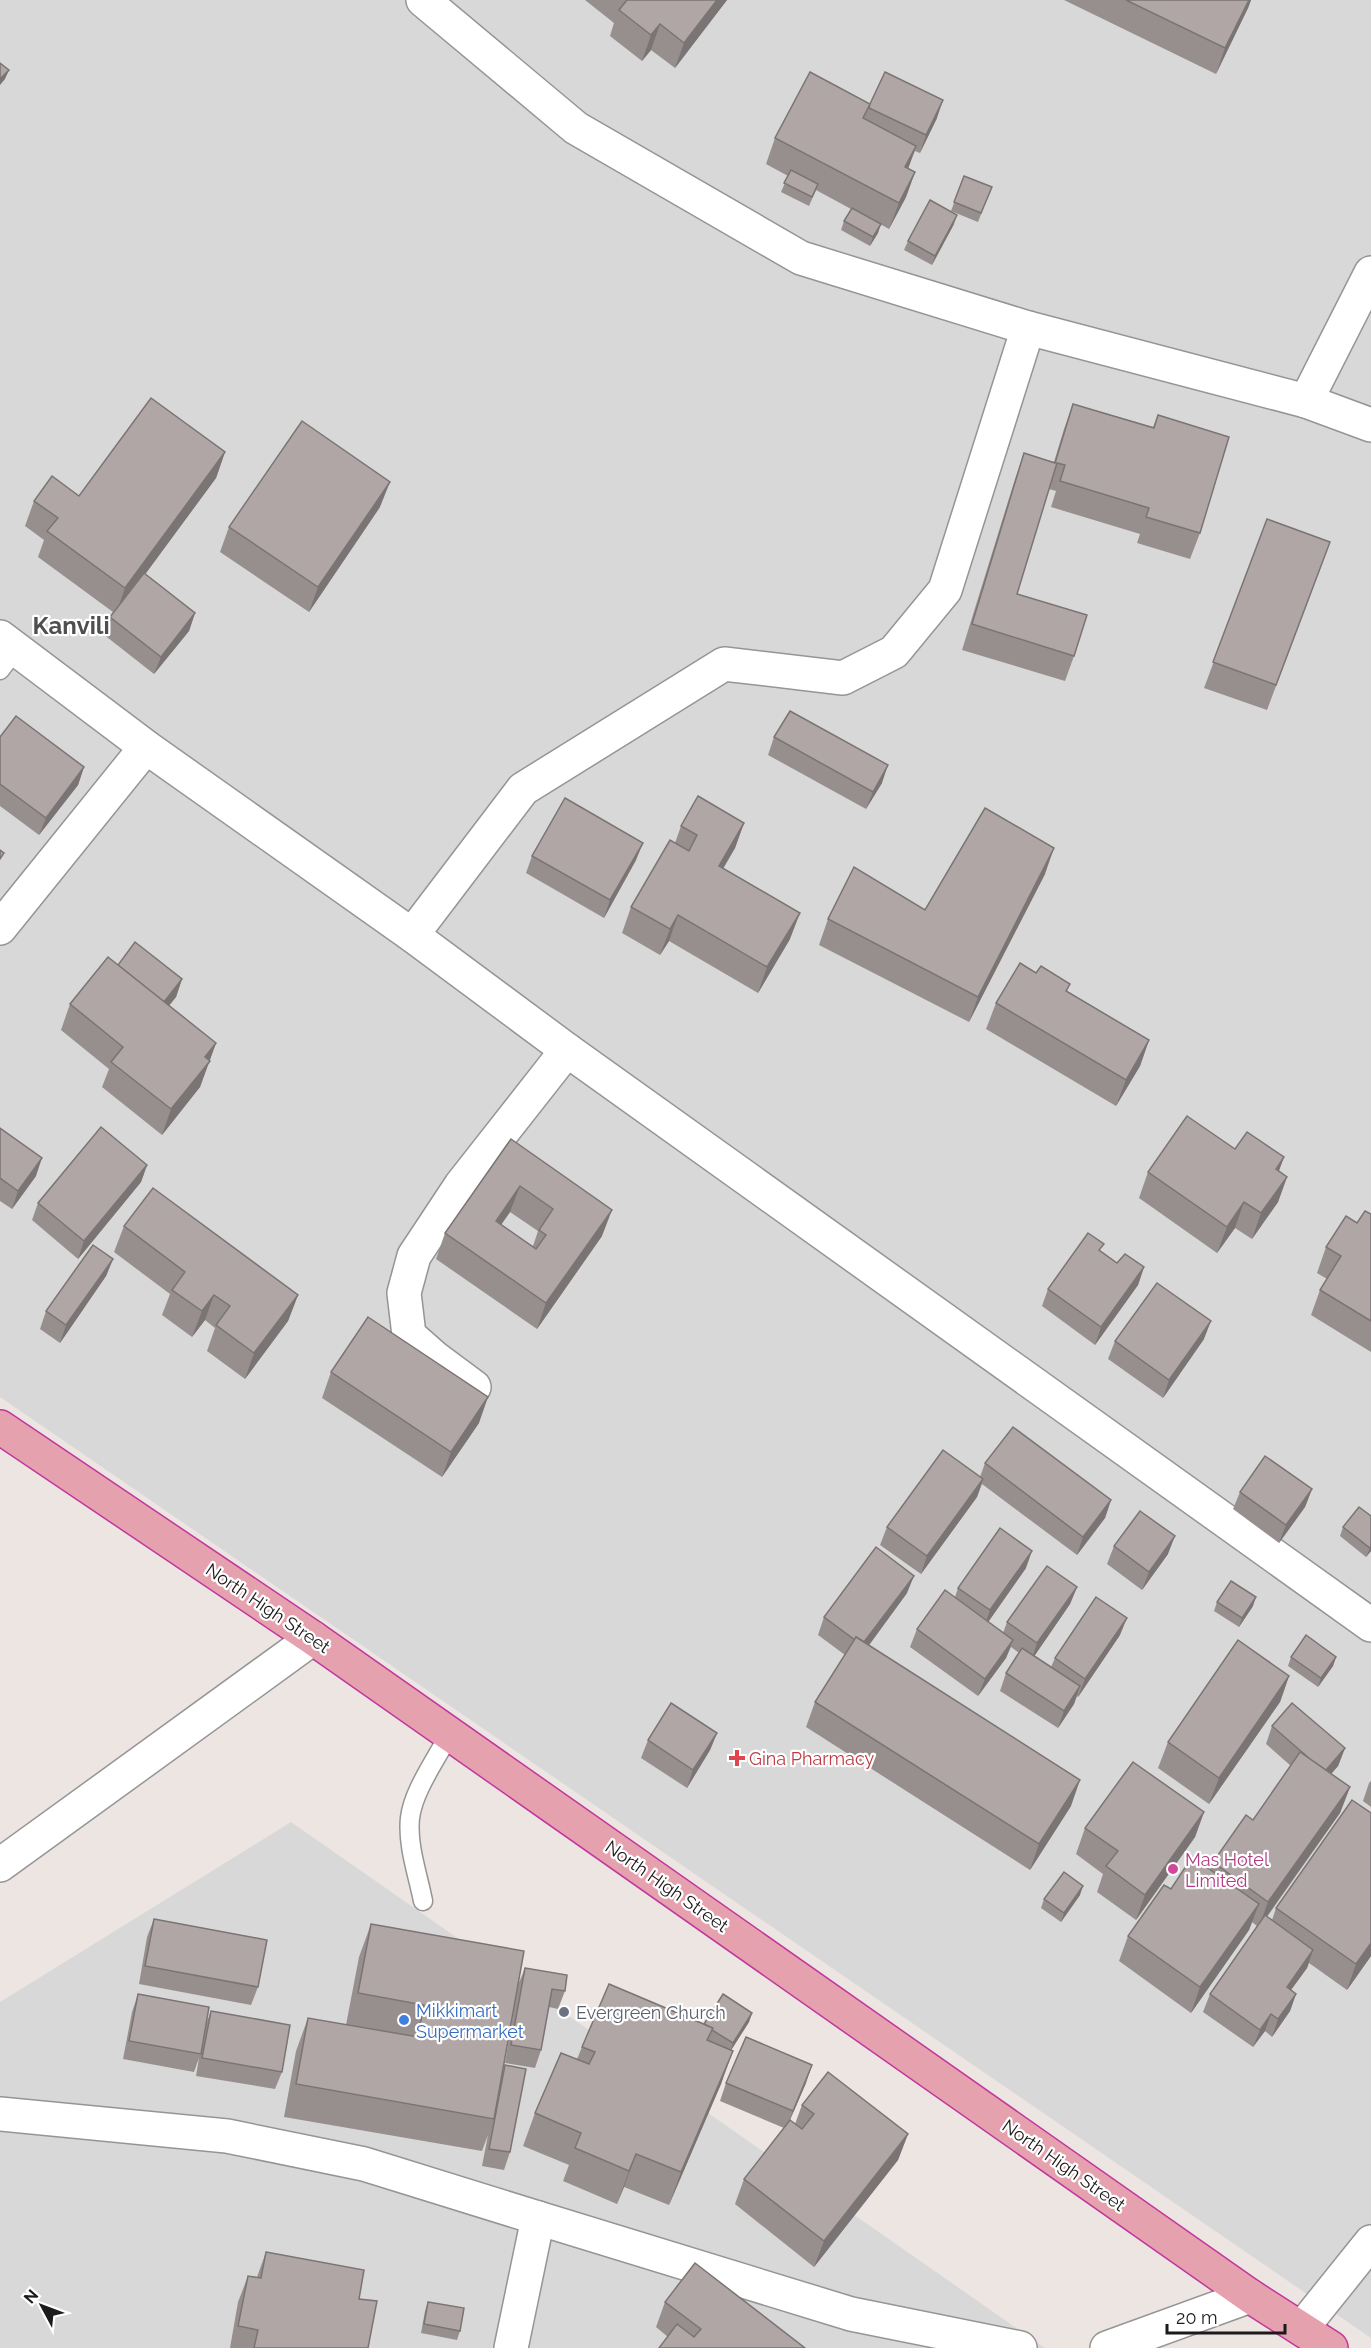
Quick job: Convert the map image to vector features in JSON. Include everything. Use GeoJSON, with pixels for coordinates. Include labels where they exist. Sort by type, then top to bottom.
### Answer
{"type":"FeatureCollection","features":[{"type":"Feature","properties":{"kind":"highway","name":"North High Street"},"geometry":{"type":"LineString","coordinates":[[0,1426],[313,1638],[1250,2296],[1331,2348]]}},
{"type":"Feature","properties":{"kind":"street"},"geometry":{"type":"LineString","coordinates":[[423,0],[576,128],[801,258],[1028,328],[1306,401],[1371,425]]}},
{"type":"Feature","properties":{"kind":"street"},"geometry":{"type":"LineString","coordinates":[[1306,401],[1371,273]]}},
{"type":"Feature","properties":{"kind":"street"},"geometry":{"type":"LineString","coordinates":[[412,935],[523,789],[724,664],[843,678],[894,652],[945,590],[1028,328]]}},
{"type":"Feature","properties":{"kind":"street"},"geometry":{"type":"LineString","coordinates":[[5,652],[146,747],[412,935],[567,1050],[1371,1625]]}},
{"type":"Feature","properties":{"kind":"street"},"geometry":{"type":"LineString","coordinates":[[0,928],[146,747]]}},
{"type":"Feature","properties":{"kind":"street"},"geometry":{"type":"LineString","coordinates":[[474,1387],[409,1335],[404,1293],[414,1256],[460,1185],[567,1050]]}},
{"type":"Feature","properties":{"kind":"street"},"geometry":{"type":"LineString","coordinates":[[0,1865],[313,1638]]}},
{"type":"Feature","properties":{"kind":"street"},"geometry":{"type":"LineString","coordinates":[[0,2114],[227,2136],[364,2164],[851,2314],[1020,2348]]}},
{"type":"Feature","properties":{"kind":"street"},"geometry":{"type":"LineString","coordinates":[[511,2348],[538,2218]]}},
{"type":"Feature","properties":{"kind":"street"},"geometry":{"type":"LineString","coordinates":[[1302,2328],[1371,2242]]}},
{"type":"Feature","properties":{"kind":"street"},"geometry":{"type":"LineString","coordinates":[[1107,2348],[1250,2296]]}},
{"type":"Feature","properties":{"kind":"lane"},"geometry":{"type":"LineString","coordinates":[[423,1901],[410,1835],[410,1818],[414,1801],[450,1733]]}},
{"type":"Feature","properties":{"kind":"shaded area"},"geometry":{"type":"Polygon","coordinates":[[[0,0],[1371,0],[1371,2338],[0,1397],[0,0]]]}},
{"type":"Feature","properties":{"kind":"shaded area"},"geometry":{"type":"Polygon","coordinates":[[[291,1822],[1045,2348],[0,2348],[0,2002],[291,1822]]]}},
{"type":"Feature","properties":{"kind":"building"},"geometry":{"type":"Polygon","coordinates":[[[627,0],[717,0],[684,43],[660,24],[651,35],[619,10],[627,0]]]}},
{"type":"Feature","properties":{"kind":"building"},"geometry":{"type":"Polygon","coordinates":[[[1126,0],[1249,0],[1225,48],[1126,0]]]}},
{"type":"Feature","properties":{"kind":"building"},"geometry":{"type":"Polygon","coordinates":[[[0,63],[9,70],[0,79],[0,63]]]}},
{"type":"Feature","properties":{"kind":"building"},"geometry":{"type":"Polygon","coordinates":[[[810,72],[870,104],[863,118],[916,146],[905,167],[915,172],[899,203],[775,138],[810,72]]]}},
{"type":"Feature","properties":{"kind":"building"},"geometry":{"type":"Polygon","coordinates":[[[885,72],[943,100],[926,135],[869,108],[885,72]]]}},
{"type":"Feature","properties":{"kind":"building"},"geometry":{"type":"Polygon","coordinates":[[[791,170],[818,184],[812,197],[784,183],[791,170]]]}},
{"type":"Feature","properties":{"kind":"building"},"geometry":{"type":"Polygon","coordinates":[[[964,176],[992,187],[981,213],[954,202],[964,176]]]}},
{"type":"Feature","properties":{"kind":"building"},"geometry":{"type":"Polygon","coordinates":[[[930,200],[957,215],[935,256],[908,241],[930,200]]]}},
{"type":"Feature","properties":{"kind":"building"},"geometry":{"type":"Polygon","coordinates":[[[852,208],[881,224],[873,237],[844,221],[852,208]]]}},
{"type":"Feature","properties":{"kind":"building"},"geometry":{"type":"Polygon","coordinates":[[[151,398],[225,452],[125,588],[47,531],[58,518],[34,501],[52,476],[79,496],[151,398]]]}},
{"type":"Feature","properties":{"kind":"building"},"geometry":{"type":"Polygon","coordinates":[[[1073,404],[1154,428],[1158,415],[1229,437],[1200,533],[1146,517],[1149,508],[1060,481],[1065,465],[1057,463],[1017,594],[1087,615],[1074,656],[972,624],[1024,453],[1055,463],[1073,404]]]}},
{"type":"Feature","properties":{"kind":"building"},"geometry":{"type":"Polygon","coordinates":[[[302,421],[390,482],[318,587],[229,527],[302,421]]]}},
{"type":"Feature","properties":{"kind":"building"},"geometry":{"type":"Polygon","coordinates":[[[1267,519],[1330,542],[1276,685],[1213,662],[1267,519]]]}},
{"type":"Feature","properties":{"kind":"building"},"geometry":{"type":"Polygon","coordinates":[[[144,573],[195,613],[161,657],[110,617],[144,573]]]}},
{"type":"Feature","properties":{"kind":"building"},"geometry":{"type":"Polygon","coordinates":[[[790,711],[888,765],[873,792],[774,737],[790,711]]]}},
{"type":"Feature","properties":{"kind":"building"},"geometry":{"type":"Polygon","coordinates":[[[16,716],[84,767],[46,818],[0,784],[0,737],[16,716]]]}},
{"type":"Feature","properties":{"kind":"building"},"geometry":{"type":"Polygon","coordinates":[[[698,796],[744,823],[719,866],[800,913],[767,967],[678,915],[670,929],[631,907],[670,840],[689,851],[697,835],[681,826],[698,796]]]}},
{"type":"Feature","properties":{"kind":"building"},"geometry":{"type":"Polygon","coordinates":[[[565,798],[643,843],[610,900],[532,856],[565,798]]]}},
{"type":"Feature","properties":{"kind":"building"},"geometry":{"type":"Polygon","coordinates":[[[985,808],[1054,848],[978,997],[828,919],[854,867],[925,910],[985,808]]]}},
{"type":"Feature","properties":{"kind":"building"},"geometry":{"type":"Polygon","coordinates":[[[135,942],[182,979],[164,1002],[118,965],[135,942]]]}},
{"type":"Feature","properties":{"kind":"building"},"geometry":{"type":"Polygon","coordinates":[[[108,957],[216,1043],[205,1057],[210,1061],[171,1109],[111,1062],[123,1047],[70,1004],[108,957]]]}},
{"type":"Feature","properties":{"kind":"building"},"geometry":{"type":"Polygon","coordinates":[[[1020,963],[1036,973],[1041,966],[1070,984],[1066,991],[1149,1040],[1126,1080],[996,1003],[1020,963]]]}},
{"type":"Feature","properties":{"kind":"building"},"geometry":{"type":"Polygon","coordinates":[[[1187,1116],[1235,1149],[1247,1132],[1284,1157],[1276,1169],[1287,1177],[1261,1213],[1244,1202],[1227,1227],[1148,1172],[1187,1116]]]}},
{"type":"Feature","properties":{"kind":"building"},"geometry":{"type":"Polygon","coordinates":[[[101,1127],[147,1165],[84,1241],[38,1203],[101,1127]]]}},
{"type":"Feature","properties":{"kind":"building"},"geometry":{"type":"Polygon","coordinates":[[[0,1128],[42,1158],[18,1191],[0,1178],[0,1128]]]}},
{"type":"Feature","properties":{"kind":"building"},"geometry":{"type":"Polygon","coordinates":[[[511,1139],[612,1210],[546,1303],[445,1233],[511,1139]],[[520,1186],[496,1221],[536,1249],[546,1235],[539,1230],[553,1209],[520,1186]]]}},
{"type":"Feature","properties":{"kind":"building"},"geometry":{"type":"Polygon","coordinates":[[[153,1188],[298,1295],[254,1353],[216,1325],[230,1306],[214,1295],[202,1311],[172,1290],[185,1272],[124,1226],[153,1188]]]}},
{"type":"Feature","properties":{"kind":"building"},"geometry":{"type":"Polygon","coordinates":[[[1365,1211],[1371,1214],[1371,1321],[1320,1290],[1341,1256],[1326,1247],[1346,1216],[1357,1223],[1365,1211]]]}},
{"type":"Feature","properties":{"kind":"building"},"geometry":{"type":"Polygon","coordinates":[[[1088,1233],[1104,1244],[1099,1250],[1117,1263],[1125,1254],[1144,1267],[1101,1327],[1048,1289],[1088,1233]]]}},
{"type":"Feature","properties":{"kind":"building"},"geometry":{"type":"Polygon","coordinates":[[[93,1245],[113,1259],[66,1325],[46,1311],[93,1245]]]}},
{"type":"Feature","properties":{"kind":"building"},"geometry":{"type":"Polygon","coordinates":[[[1157,1283],[1211,1321],[1169,1380],[1115,1341],[1157,1283]]]}},
{"type":"Feature","properties":{"kind":"building"},"geometry":{"type":"Polygon","coordinates":[[[368,1317],[488,1397],[451,1452],[331,1372],[368,1317]]]}},
{"type":"Feature","properties":{"kind":"building"},"geometry":{"type":"Polygon","coordinates":[[[1013,1427],[1111,1500],[1083,1537],[985,1463],[1013,1427]]]}},
{"type":"Feature","properties":{"kind":"building"},"geometry":{"type":"Polygon","coordinates":[[[943,1450],[983,1479],[927,1556],[887,1527],[943,1450]]]}},
{"type":"Feature","properties":{"kind":"building"},"geometry":{"type":"Polygon","coordinates":[[[1265,1456],[1312,1489],[1286,1525],[1240,1492],[1265,1456]]]}},
{"type":"Feature","properties":{"kind":"building"},"geometry":{"type":"Polygon","coordinates":[[[1359,1507],[1371,1516],[1370,1548],[1343,1527],[1359,1507]]]}},
{"type":"Feature","properties":{"kind":"building"},"geometry":{"type":"Polygon","coordinates":[[[1140,1511],[1175,1536],[1149,1572],[1114,1546],[1140,1511]]]}},
{"type":"Feature","properties":{"kind":"building"},"geometry":{"type":"Polygon","coordinates":[[[1000,1528],[1032,1551],[990,1610],[958,1588],[1000,1528]]]}},
{"type":"Feature","properties":{"kind":"building"},"geometry":{"type":"Polygon","coordinates":[[[876,1547],[914,1576],[864,1642],[856,1637],[855,1640],[824,1617],[876,1547]]]}},
{"type":"Feature","properties":{"kind":"building"},"geometry":{"type":"Polygon","coordinates":[[[1047,1566],[1077,1587],[1037,1643],[1007,1622],[1047,1566]]]}},
{"type":"Feature","properties":{"kind":"building"},"geometry":{"type":"Polygon","coordinates":[[[1231,1581],[1256,1597],[1242,1618],[1217,1602],[1231,1581]]]}},
{"type":"Feature","properties":{"kind":"building"},"geometry":{"type":"Polygon","coordinates":[[[945,1590],[1013,1640],[985,1679],[917,1629],[945,1590]]]}},
{"type":"Feature","properties":{"kind":"building"},"geometry":{"type":"Polygon","coordinates":[[[1096,1597],[1127,1618],[1085,1679],[1055,1658],[1096,1597]]]}},
{"type":"Feature","properties":{"kind":"building"},"geometry":{"type":"Polygon","coordinates":[[[1306,1635],[1336,1657],[1321,1678],[1291,1657],[1306,1635]]]}},
{"type":"Feature","properties":{"kind":"building"},"geometry":{"type":"Polygon","coordinates":[[[856,1637],[1080,1780],[1039,1844],[815,1702],[856,1637]]]}},
{"type":"Feature","properties":{"kind":"building"},"geometry":{"type":"Polygon","coordinates":[[[1238,1640],[1289,1676],[1219,1778],[1168,1742],[1238,1640]]]}},
{"type":"Feature","properties":{"kind":"building"},"geometry":{"type":"Polygon","coordinates":[[[1022,1648],[1080,1686],[1064,1711],[1006,1673],[1022,1648]]]}},
{"type":"Feature","properties":{"kind":"building"},"geometry":{"type":"Polygon","coordinates":[[[671,1703],[717,1733],[693,1770],[648,1740],[671,1703]]]}},
{"type":"Feature","properties":{"kind":"building"},"geometry":{"type":"Polygon","coordinates":[[[1292,1703],[1345,1748],[1326,1770],[1272,1726],[1292,1703]]]}},
{"type":"Feature","properties":{"kind":"building"},"geometry":{"type":"Polygon","coordinates":[[[1300,1752],[1350,1787],[1268,1902],[1213,1862],[1246,1815],[1253,1820],[1300,1752]]]}},
{"type":"Feature","properties":{"kind":"building"},"geometry":{"type":"Polygon","coordinates":[[[1133,1762],[1204,1812],[1145,1895],[1106,1866],[1118,1851],[1085,1828],[1133,1762]]]}},
{"type":"Feature","properties":{"kind":"building"},"geometry":{"type":"Polygon","coordinates":[[[1352,1800],[1371,1813],[1371,1943],[1356,1964],[1276,1908],[1352,1800]]]}},
{"type":"Feature","properties":{"kind":"building"},"geometry":{"type":"Polygon","coordinates":[[[1192,1857],[1259,1904],[1200,1987],[1128,1936],[1164,1885],[1171,1889],[1192,1857]]]}},
{"type":"Feature","properties":{"kind":"building"},"geometry":{"type":"Polygon","coordinates":[[[1064,1872],[1083,1886],[1064,1913],[1044,1899],[1064,1872]]]}},
{"type":"Feature","properties":{"kind":"building"},"geometry":{"type":"Polygon","coordinates":[[[1265,1915],[1313,1950],[1287,1987],[1296,1994],[1278,2019],[1271,2014],[1260,2030],[1210,1994],[1265,1915]]]}},
{"type":"Feature","properties":{"kind":"building"},"geometry":{"type":"Polygon","coordinates":[[[154,1919],[267,1940],[258,1987],[145,1966],[154,1919]]]}},
{"type":"Feature","properties":{"kind":"building"},"geometry":{"type":"Polygon","coordinates":[[[371,1924],[524,1951],[494,2119],[296,2084],[308,2018],[418,2037],[424,2005],[358,1993],[371,1924]]]}},
{"type":"Feature","properties":{"kind":"building"},"geometry":{"type":"Polygon","coordinates":[[[525,1968],[567,1975],[565,1991],[552,1989],[541,2050],[511,2045],[525,1968]]]}},
{"type":"Feature","properties":{"kind":"building"},"geometry":{"type":"Polygon","coordinates":[[[609,1984],[713,2028],[707,2040],[733,2051],[681,2172],[636,2154],[629,2171],[575,2148],[581,2133],[535,2113],[561,2053],[589,2064],[595,2052],[582,2047],[609,1984]]]}},
{"type":"Feature","properties":{"kind":"building"},"geometry":{"type":"Polygon","coordinates":[[[138,1994],[209,2007],[201,2054],[129,2041],[138,1994]]]}},
{"type":"Feature","properties":{"kind":"building"},"geometry":{"type":"Polygon","coordinates":[[[723,1994],[752,2013],[733,2043],[704,2024],[723,1994]]]}},
{"type":"Feature","properties":{"kind":"building"},"geometry":{"type":"Polygon","coordinates":[[[211,2011],[290,2025],[282,2072],[202,2058],[211,2011]]]}},
{"type":"Feature","properties":{"kind":"building"},"geometry":{"type":"Polygon","coordinates":[[[746,2037],[812,2065],[793,2111],[726,2083],[746,2037]]]}},
{"type":"Feature","properties":{"kind":"building"},"geometry":{"type":"Polygon","coordinates":[[[505,2065],[526,2069],[510,2152],[489,2149],[505,2065]]]}},
{"type":"Feature","properties":{"kind":"building"},"geometry":{"type":"Polygon","coordinates":[[[828,2072],[908,2134],[824,2241],[744,2179],[790,2120],[802,2129],[814,2114],[802,2105],[828,2072]]]}},
{"type":"Feature","properties":{"kind":"building"},"geometry":{"type":"Polygon","coordinates":[[[266,2252],[364,2270],[359,2299],[377,2301],[368,2348],[254,2348],[258,2330],[238,2326],[248,2276],[261,2278],[266,2252]]]}},
{"type":"Feature","properties":{"kind":"building"},"geometry":{"type":"Polygon","coordinates":[[[695,2263],[805,2348],[659,2348],[677,2324],[694,2337],[701,2329],[665,2302],[695,2263]]]}},
{"type":"Feature","properties":{"kind":"building"},"geometry":{"type":"Polygon","coordinates":[[[428,2302],[464,2308],[460,2331],[424,2324],[428,2302]]]}},
{"type":"Feature","properties":{"kind":"place","name":"Gina Pharmacy"},"geometry":{"type":"Point","coordinates":[737,1758]}},
{"type":"Feature","properties":{"kind":"place","name":"Mas Hotel Limited"},"geometry":{"type":"Point","coordinates":[1173,1869]}},
{"type":"Feature","properties":{"kind":"place","name":"Evergreen Church"},"geometry":{"type":"Point","coordinates":[564,2012]}},
{"type":"Feature","properties":{"kind":"place","name":"Mikkimart Supermarket"},"geometry":{"type":"Point","coordinates":[404,2020]}},
{"type":"Feature","properties":{"kind":"district","name":"Kanvili"},"geometry":{"type":"Point","coordinates":[71,625]}}]}
